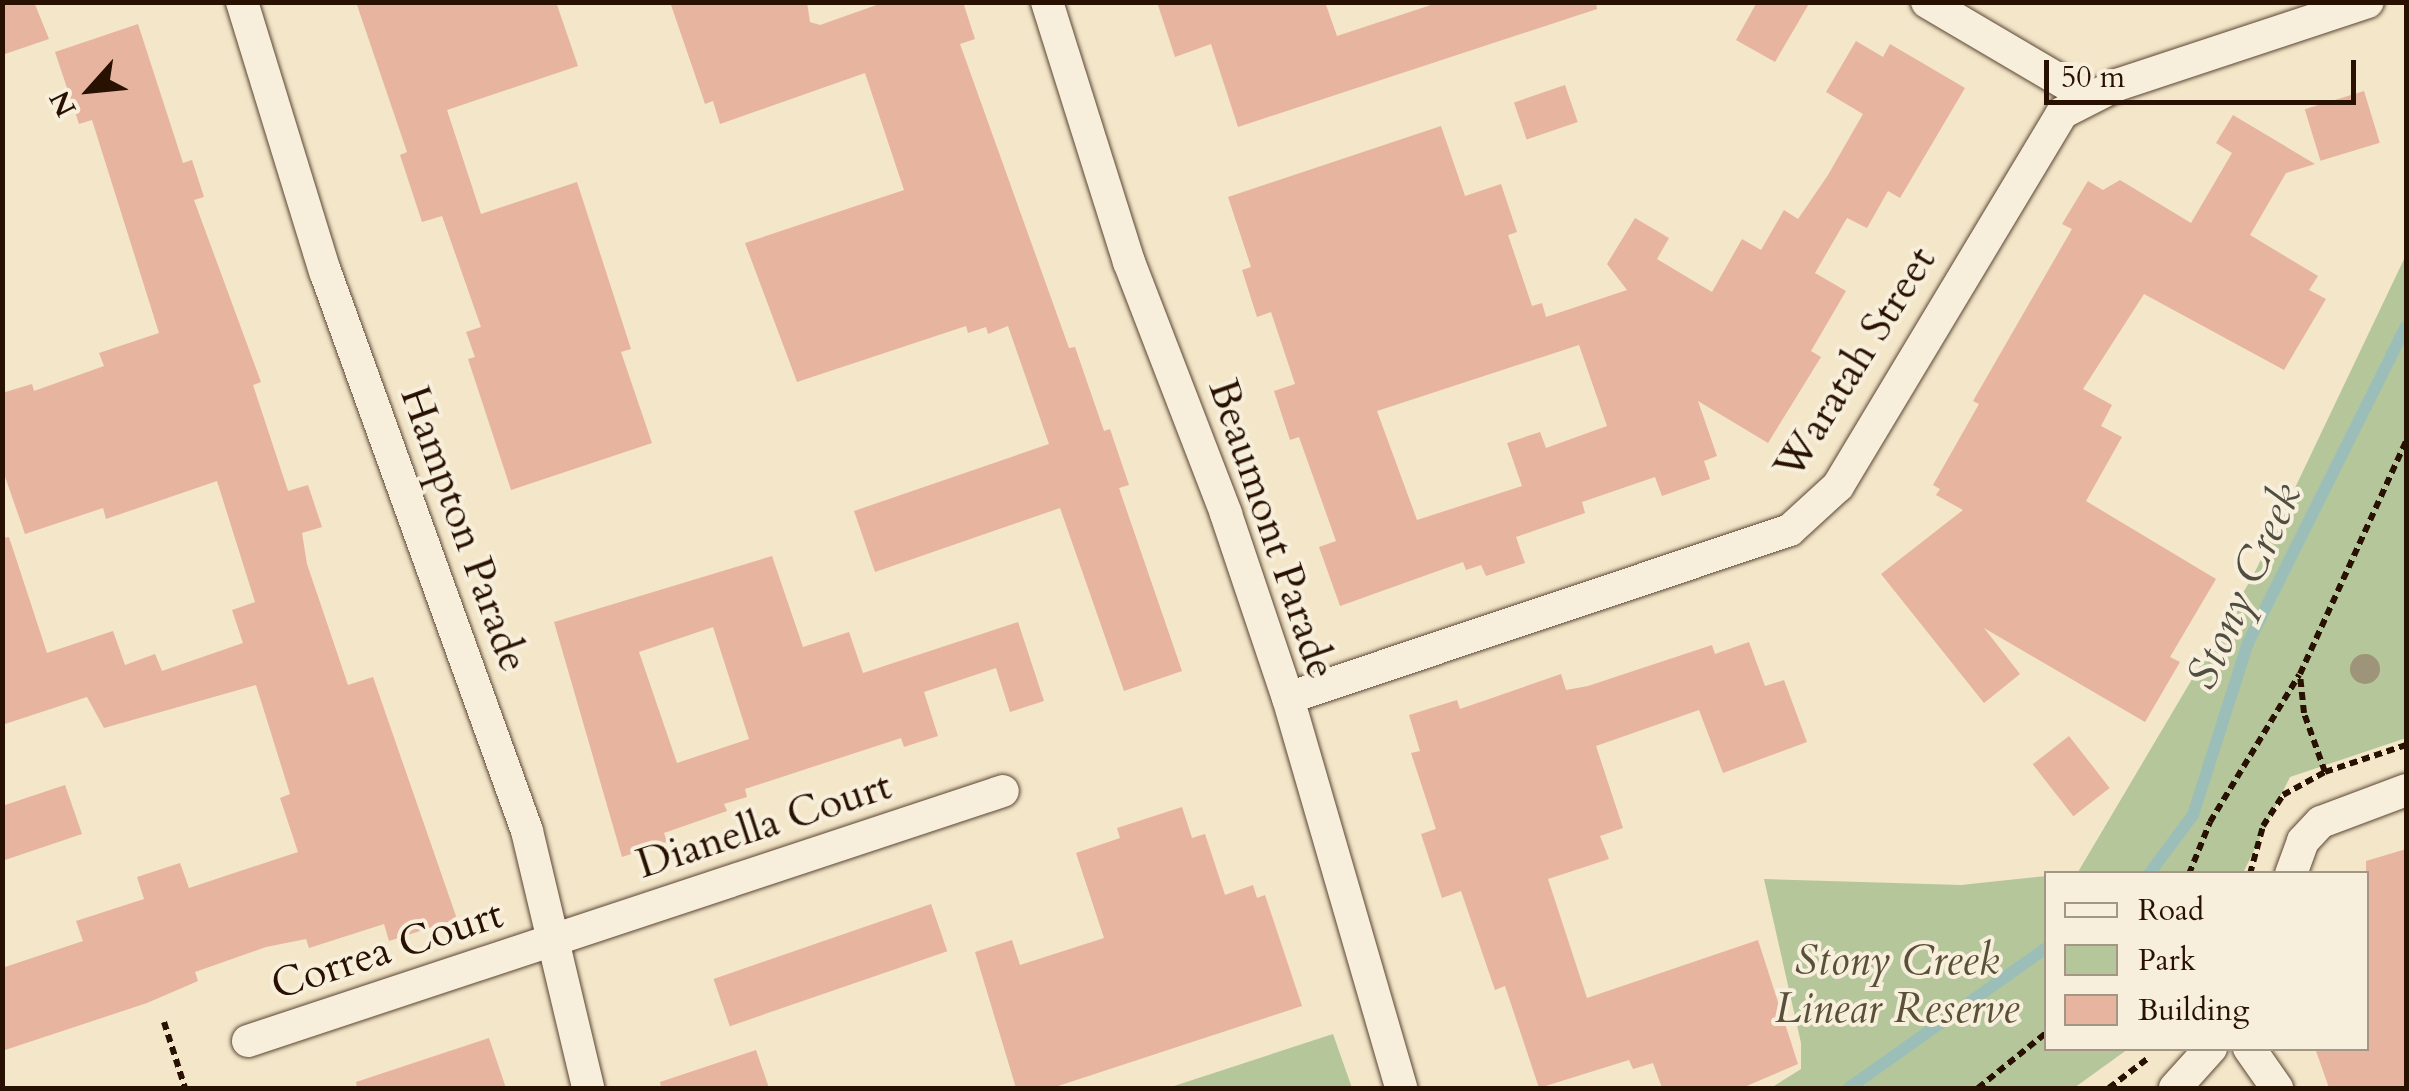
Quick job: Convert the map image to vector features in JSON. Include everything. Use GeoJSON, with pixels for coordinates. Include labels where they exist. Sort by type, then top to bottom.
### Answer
{"type":"FeatureCollection","features":[{"type":"Feature","properties":{"kind":"street","name":"Hampton Parade"},"geometry":{"type":"LineString","coordinates":[[242,2],[325,271],[514,794],[588,1088]]}},
{"type":"Feature","properties":{"kind":"street","name":"Beaumont Parade"},"geometry":{"type":"LineString","coordinates":[[1047,2],[1130,262],[1226,514],[1288,698],[1401,1088]]}},
{"type":"Feature","properties":{"kind":"street"},"geometry":{"type":"LineString","coordinates":[[1927,2],[2088,97]]}},
{"type":"Feature","properties":{"kind":"street","name":"Waratah Street"},"geometry":{"type":"LineString","coordinates":[[1288,698],[1756,544],[1811,515],[1838,486],[2046,133],[2088,97],[2368,2]]}},
{"type":"Feature","properties":{"kind":"street"},"geometry":{"type":"LineString","coordinates":[[2292,871],[2303,841],[2321,822],[2406,790]]}},
{"type":"Feature","properties":{"kind":"street","name":"Dianella Court"},"geometry":{"type":"LineString","coordinates":[[553,940],[1003,791]]}},
{"type":"Feature","properties":{"kind":"street","name":"Correa Court"},"geometry":{"type":"LineString","coordinates":[[248,1040],[553,940]]}},
{"type":"Feature","properties":{"kind":"street"},"geometry":{"type":"LineString","coordinates":[[2176,1088],[2208,1051]]}},
{"type":"Feature","properties":{"kind":"street"},"geometry":{"type":"LineString","coordinates":[[2251,1051],[2278,1088]]}},
{"type":"Feature","properties":{"kind":"path"},"geometry":{"type":"LineString","coordinates":[[2189,871],[2210,822],[2300,674],[2406,441]]}},
{"type":"Feature","properties":{"kind":"path"},"geometry":{"type":"LineString","coordinates":[[2300,674],[2304,713],[2326,772]]}},
{"type":"Feature","properties":{"kind":"path"},"geometry":{"type":"LineString","coordinates":[[2251,871],[2263,826],[2283,795],[2326,772],[2406,745]]}},
{"type":"Feature","properties":{"kind":"path"},"geometry":{"type":"LineString","coordinates":[[164,1022],[185,1088]]}},
{"type":"Feature","properties":{"kind":"path"},"geometry":{"type":"LineString","coordinates":[[1978,1088],[2044,1035]]}},
{"type":"Feature","properties":{"kind":"path"},"geometry":{"type":"LineString","coordinates":[[2109,1088],[2156,1053]]}},
{"type":"Feature","properties":{"kind":"green space","name":"Stony Creek Linear Reserve"},"geometry":{"type":"Polygon","coordinates":[[[2406,255],[2406,738],[2290,777],[2244,871],[2079,871],[2253,576],[2406,255]]]}},
{"type":"Feature","properties":{"kind":"green space","name":"Stony Creek Linear Reserve"},"geometry":{"type":"Polygon","coordinates":[[[2044,876],[2044,1051],[2125,1051],[2074,1088],[1771,1088],[1801,1069],[1801,1043],[1764,879],[1961,885],[2044,876]]]}},
{"type":"Feature","properties":{"kind":"green space"},"geometry":{"type":"Polygon","coordinates":[[[1333,1034],[1352,1088],[1168,1088],[1333,1034]]]}},
{"type":"Feature","properties":{"kind":"building"},"geometry":{"type":"Polygon","coordinates":[[[2,2],[34,2],[49,39],[2,55],[2,2]]]}},
{"type":"Feature","properties":{"kind":"building"},"geometry":{"type":"Polygon","coordinates":[[[356,2],[556,2],[578,66],[447,110],[481,214],[577,182],[631,349],[621,352],[652,443],[511,490],[468,359],[475,357],[466,332],[481,327],[442,216],[422,222],[400,155],[407,152],[356,2]]]}},
{"type":"Feature","properties":{"kind":"building"},"geometry":{"type":"Polygon","coordinates":[[[670,2],[807,2],[810,22],[820,25],[885,2],[963,2],[975,39],[960,44],[1069,348],[1075,347],[1104,431],[1110,429],[1129,485],[1119,488],[1182,671],[1124,691],[1060,508],[875,572],[854,511],[1049,444],[1008,326],[988,334],[986,327],[968,333],[966,326],[797,382],[745,243],[904,190],[865,73],[720,124],[713,101],[705,104],[670,2]]]}},
{"type":"Feature","properties":{"kind":"building"},"geometry":{"type":"Polygon","coordinates":[[[1157,2],[1325,2],[1337,36],[1440,2],[1596,2],[1597,9],[1238,127],[1211,44],[1175,57],[1157,2]]]}},
{"type":"Feature","properties":{"kind":"building"},"geometry":{"type":"Polygon","coordinates":[[[1757,2],[1810,2],[1775,62],[1736,40],[1757,2]]]}},
{"type":"Feature","properties":{"kind":"building"},"geometry":{"type":"Polygon","coordinates":[[[138,24],[183,163],[192,160],[204,197],[194,200],[261,382],[253,385],[288,491],[308,485],[322,527],[302,533],[307,564],[348,685],[373,677],[457,919],[389,941],[384,924],[309,948],[306,939],[266,947],[195,972],[198,981],[147,1003],[2,1051],[2,968],[83,941],[76,921],[144,899],[137,877],[180,863],[189,888],[298,852],[280,798],[290,794],[256,685],[104,728],[87,697],[2,725],[2,538],[9,537],[47,653],[113,631],[125,665],[155,654],[162,671],[243,643],[232,610],[255,602],[217,481],[106,519],[103,508],[25,534],[2,468],[2,393],[32,384],[34,391],[104,366],[99,353],[159,333],[92,120],[79,124],[55,52],[138,24]]]}},
{"type":"Feature","properties":{"kind":"building"},"geometry":{"type":"Polygon","coordinates":[[[1856,41],[1883,57],[1890,44],[1965,88],[1900,198],[1888,191],[1867,228],[1847,218],[1815,273],[1846,291],[1811,351],[1821,357],[1768,443],[1698,401],[1717,456],[1704,461],[1710,479],[1662,496],[1655,477],[1582,502],[1585,513],[1516,537],[1525,563],[1486,576],[1481,565],[1466,570],[1463,562],[1340,606],[1319,547],[1336,541],[1299,437],[1290,440],[1274,391],[1295,384],[1271,312],[1257,317],[1242,270],[1251,267],[1228,197],[1441,126],[1465,196],[1501,184],[1517,232],[1508,235],[1532,306],[1542,303],[1546,317],[1627,290],[1607,264],[1635,218],[1669,238],[1657,259],[1712,292],[1742,239],[1761,250],[1784,210],[1798,219],[1863,114],[1826,92],[1856,41]],[[1579,345],[1377,411],[1417,520],[1522,486],[1507,443],[1540,432],[1546,448],[1607,426],[1579,345]]]}},
{"type":"Feature","properties":{"kind":"building"},"geometry":{"type":"Polygon","coordinates":[[[1565,85],[1578,122],[1527,139],[1514,103],[1565,85]]]}},
{"type":"Feature","properties":{"kind":"building"},"geometry":{"type":"Polygon","coordinates":[[[2364,91],[2380,143],[2320,161],[2305,109],[2364,91]]]}},
{"type":"Feature","properties":{"kind":"building"},"geometry":{"type":"Polygon","coordinates":[[[2233,115],[2315,164],[2286,173],[2250,235],[2318,276],[2309,290],[2326,299],[2284,370],[2144,294],[2083,389],[2112,405],[2101,426],[2122,437],[2086,501],[2216,579],[2170,657],[2180,662],[2145,722],[1984,628],[2020,674],[1984,703],[1881,574],[1963,510],[1936,495],[1940,489],[1933,485],[1979,404],[1973,401],[2072,229],[2062,224],[2088,181],[2103,190],[2120,180],[2191,223],[2232,153],[2216,143],[2233,115]]]}},
{"type":"Feature","properties":{"kind":"building"},"geometry":{"type":"Polygon","coordinates":[[[772,556],[803,647],[849,632],[863,673],[1018,622],[1044,701],[1010,712],[996,668],[924,692],[938,736],[904,747],[901,738],[745,789],[747,797],[724,804],[727,811],[664,833],[667,842],[622,857],[554,622],[772,556]],[[713,627],[639,652],[677,763],[749,739],[713,627]]]}},
{"type":"Feature","properties":{"kind":"building"},"geometry":{"type":"Polygon","coordinates":[[[1749,642],[1765,686],[1784,680],[1807,742],[1723,773],[1699,710],[1596,746],[1623,828],[1600,836],[1609,859],[1548,879],[1587,998],[1758,940],[1798,1064],[1742,1088],[1662,1088],[1653,1063],[1633,1069],[1629,1060],[1539,1088],[1505,986],[1495,990],[1461,891],[1442,898],[1421,834],[1436,829],[1411,753],[1420,751],[1409,715],[1457,700],[1460,709],[1561,674],[1566,690],[1588,686],[1712,645],[1715,654],[1749,642]]]}},
{"type":"Feature","properties":{"kind":"building"},"geometry":{"type":"Polygon","coordinates":[[[2069,736],[2110,788],[2073,816],[2033,764],[2069,736]]]}},
{"type":"Feature","properties":{"kind":"building"},"geometry":{"type":"Polygon","coordinates":[[[65,785],[82,834],[2,861],[2,806],[65,785]]]}},
{"type":"Feature","properties":{"kind":"building"},"geometry":{"type":"Polygon","coordinates":[[[1182,807],[1192,838],[1205,834],[1225,895],[1253,885],[1257,898],[1265,895],[1302,1006],[1052,1088],[1016,1088],[975,952],[1012,940],[1020,965],[1104,938],[1076,853],[1120,838],[1117,828],[1182,807]]]}},
{"type":"Feature","properties":{"kind":"building"},"geometry":{"type":"Polygon","coordinates":[[[2406,849],[2406,1088],[2329,1088],[2316,1051],[2369,1051],[2366,861],[2406,849]]]}},
{"type":"Feature","properties":{"kind":"building"},"geometry":{"type":"Polygon","coordinates":[[[931,904],[947,951],[730,1026],[714,979],[931,904]]]}},
{"type":"Feature","properties":{"kind":"building"},"geometry":{"type":"Polygon","coordinates":[[[489,1038],[506,1088],[357,1088],[356,1082],[489,1038]]]}},
{"type":"Feature","properties":{"kind":"building"},"geometry":{"type":"Polygon","coordinates":[[[756,1050],[769,1088],[661,1088],[660,1082],[756,1050]]]}},
{"type":"Feature","properties":{"kind":"waterway","name":"Stony Creek"},"geometry":{"type":"LineString","coordinates":[[2151,871],[2193,815],[2248,643],[2406,326]]}},
{"type":"Feature","properties":{"kind":"waterway","name":"Stony Creek"},"geometry":{"type":"LineString","coordinates":[[1849,1088],[2044,949]]}}]}
